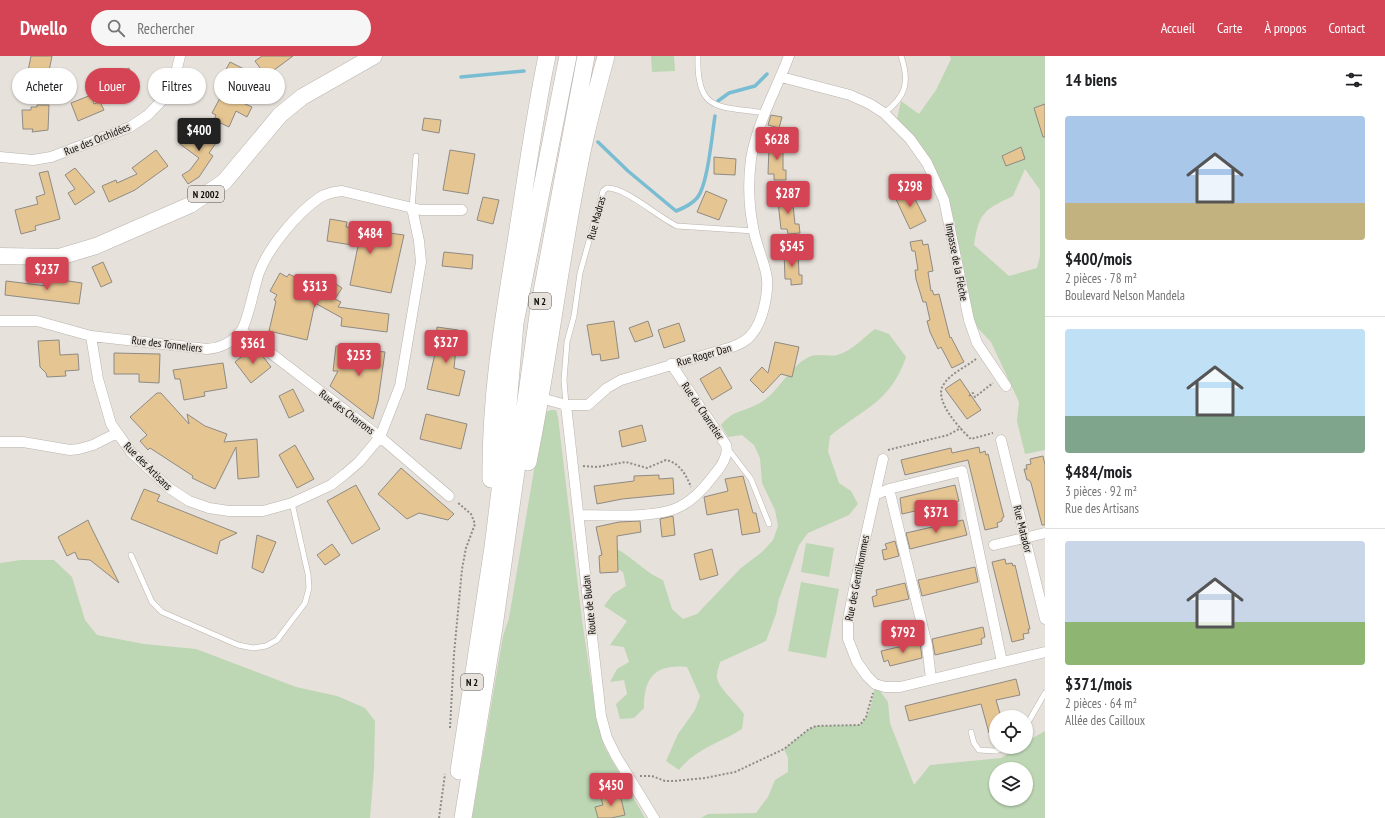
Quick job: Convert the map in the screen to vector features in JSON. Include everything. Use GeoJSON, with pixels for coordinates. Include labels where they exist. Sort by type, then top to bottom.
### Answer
{"type":"FeatureCollection","features":[{"type":"Feature","properties":{"kind":"highway"},"geometry":{"type":"LineString","coordinates":[[500,547],[491,470],[493,410],[497,363],[535,112],[547,56]]}},
{"type":"Feature","properties":{"kind":"highway","name":"N 2"},"geometry":{"type":"LineString","coordinates":[[463,818],[500,547],[503,466],[515,323],[568,56]]}},
{"type":"Feature","properties":{"kind":"highway","name":"N 2"},"geometry":{"type":"LineString","coordinates":[[452,818],[500,547],[539,308],[586,56]]}},
{"type":"Feature","properties":{"kind":"highway"},"geometry":{"type":"LineString","coordinates":[[500,547],[515,527],[542,398],[566,244],[585,139],[606,56]]}},
{"type":"Feature","properties":{"kind":"main road","name":"N 2002"},"geometry":{"type":"LineString","coordinates":[[0,256],[59,257],[96,246],[190,205],[224,182],[280,115],[302,97],[374,56]]}},
{"type":"Feature","properties":{"kind":"street","name":"Rue des Orchidées"},"geometry":{"type":"LineString","coordinates":[[0,157],[33,160],[51,157],[130,127],[148,115],[165,97],[175,77],[180,56]]}},
{"type":"Feature","properties":{"kind":"street","name":"Rue Roger Dan"},"geometry":{"type":"LineString","coordinates":[[566,405],[588,405],[607,388],[621,380],[732,347],[743,342],[753,333],[758,325],[767,290],[767,281],[754,231],[750,196],[751,159],[758,133],[789,56]]}},
{"type":"Feature","properties":{"kind":"street","name":"Impasse de la Flèche"},"geometry":{"type":"LineString","coordinates":[[781,77],[850,95],[884,113],[910,139],[927,163],[944,200],[968,320],[983,353],[1004,382]]}},
{"type":"Feature","properties":{"kind":"street"},"geometry":{"type":"LineString","coordinates":[[242,331],[259,272],[273,248],[290,225],[320,198],[330,193],[342,191],[357,193],[412,208],[462,210]]}},
{"type":"Feature","properties":{"kind":"street","name":"Rue des Artisans"},"geometry":{"type":"LineString","coordinates":[[91,336],[98,379],[107,413],[117,433],[131,452],[150,472],[169,488],[189,501],[209,508],[229,511],[262,511],[292,504],[331,484],[345,474],[359,462],[380,437],[400,386],[421,262],[419,241],[412,208]]}},
{"type":"Feature","properties":{"kind":"street","name":"Rue des Tonneliers"},"geometry":{"type":"LineString","coordinates":[[0,321],[37,321],[91,336],[207,349],[219,348],[242,331]]}},
{"type":"Feature","properties":{"kind":"street","name":"Rue des Charrons"},"geometry":{"type":"LineString","coordinates":[[242,331],[380,437],[449,496]]}},
{"type":"Feature","properties":{"kind":"street","name":"Rue du Charretier"},"geometry":{"type":"LineString","coordinates":[[579,516],[665,513],[680,507],[696,496],[719,469],[727,449],[722,438],[671,364]]}},
{"type":"Feature","properties":{"kind":"street"},"geometry":{"type":"LineString","coordinates":[[542,398],[566,405]]}},
{"type":"Feature","properties":{"kind":"street","name":"Route de Budan"},"geometry":{"type":"LineString","coordinates":[[566,405],[574,464],[601,716],[609,742],[654,818]]}},
{"type":"Feature","properties":{"kind":"street"},"geometry":{"type":"LineString","coordinates":[[0,442],[23,442],[70,450],[93,445],[117,433]]}},
{"type":"Feature","properties":{"kind":"street","name":"Rue Matador"},"geometry":{"type":"LineString","coordinates":[[1001,440],[1045,619]]}},
{"type":"Feature","properties":{"kind":"street","name":"Rue des Gentilhommes"},"geometry":{"type":"LineString","coordinates":[[875,684],[857,662],[848,639],[847,630],[855,584],[884,459]]}},
{"type":"Feature","properties":{"kind":"street"},"geometry":{"type":"LineString","coordinates":[[875,494],[889,489],[962,471],[1002,662]]}},
{"type":"Feature","properties":{"kind":"street"},"geometry":{"type":"LineString","coordinates":[[889,489],[927,646],[931,679]]}},
{"type":"Feature","properties":{"kind":"street"},"geometry":{"type":"LineString","coordinates":[[994,545],[1045,533]]}},
{"type":"Feature","properties":{"kind":"street"},"geometry":{"type":"LineString","coordinates":[[875,684],[885,687],[900,687],[1045,652]]}},
{"type":"Feature","properties":{"kind":"lane"},"geometry":{"type":"LineString","coordinates":[[698,56],[700,88],[705,98],[720,106],[766,113]]}},
{"type":"Feature","properties":{"kind":"lane"},"geometry":{"type":"LineString","coordinates":[[884,113],[896,105],[904,92],[906,80],[905,67],[901,56]]}},
{"type":"Feature","properties":{"kind":"lane"},"geometry":{"type":"LineString","coordinates":[[412,208],[416,156]]}},
{"type":"Feature","properties":{"kind":"lane","name":"Rue Madras"},"geometry":{"type":"LineString","coordinates":[[566,405],[564,380],[565,356],[576,308],[580,273],[603,191],[607,188],[614,188],[640,202],[667,222],[677,226],[754,231]]}},
{"type":"Feature","properties":{"kind":"lane"},"geometry":{"type":"LineString","coordinates":[[727,449],[751,479],[769,524]]}},
{"type":"Feature","properties":{"kind":"lane"},"geometry":{"type":"LineString","coordinates":[[131,555],[152,602],[162,612],[238,645],[253,648],[266,646],[277,640],[305,603],[309,588],[308,574],[292,504]]}},
{"type":"Feature","properties":{"kind":"lane"},"geometry":{"type":"LineString","coordinates":[[1033,714],[1045,693]]}},
{"type":"Feature","properties":{"kind":"lane"},"geometry":{"type":"LineString","coordinates":[[971,732],[974,743],[979,750],[989,751]]}},
{"type":"Feature","properties":{"kind":"path"},"geometry":{"type":"LineString","coordinates":[[983,353],[945,382],[941,388],[943,401],[946,410],[971,438],[979,438],[995,432],[1000,436],[1001,440]]}},
{"type":"Feature","properties":{"kind":"path"},"geometry":{"type":"LineString","coordinates":[[969,396],[973,393],[975,396],[1004,382]]}},
{"type":"Feature","properties":{"kind":"path"},"geometry":{"type":"LineString","coordinates":[[884,459],[884,454],[888,450],[948,435],[961,428]]}},
{"type":"Feature","properties":{"kind":"path"},"geometry":{"type":"LineString","coordinates":[[574,464],[597,467],[626,462],[647,468],[669,460],[682,469],[696,496]]}},
{"type":"Feature","properties":{"kind":"path"},"geometry":{"type":"LineString","coordinates":[[449,496],[471,514],[475,524],[466,548],[462,569],[454,654],[450,733]]}},
{"type":"Feature","properties":{"kind":"path"},"geometry":{"type":"LineString","coordinates":[[632,780],[645,775],[656,777],[665,781],[674,781],[706,778],[735,772],[784,749],[809,729],[816,726],[860,725],[866,717],[872,702],[875,684]]}},
{"type":"Feature","properties":{"kind":"path"},"geometry":{"type":"LineString","coordinates":[[438,818],[446,772]]}},
{"type":"Feature","properties":{"kind":"green space"},"geometry":{"type":"Polygon","coordinates":[[[651,56],[674,56],[675,71],[652,72],[651,56]]]}},
{"type":"Feature","properties":{"kind":"green space"},"geometry":{"type":"Polygon","coordinates":[[[950,56],[1045,56],[1045,450],[1025,454],[1017,421],[1019,402],[991,342],[973,323],[944,187],[923,149],[897,119],[901,101],[919,114],[936,90],[951,59],[950,56]],[[1025,169],[1013,196],[995,205],[984,213],[978,225],[974,245],[1009,276],[1037,268],[1040,256],[1040,190],[1025,169]]]}},
{"type":"Feature","properties":{"kind":"green space"},"geometry":{"type":"Polygon","coordinates":[[[875,329],[889,334],[906,357],[900,372],[884,395],[865,411],[830,436],[828,451],[839,483],[851,491],[858,504],[849,515],[808,533],[799,545],[779,599],[776,614],[766,641],[720,662],[717,672],[718,682],[744,714],[742,729],[700,751],[679,770],[666,761],[678,734],[695,710],[700,696],[687,667],[659,670],[649,681],[646,688],[644,708],[634,718],[620,719],[616,704],[627,694],[624,680],[610,682],[617,669],[629,662],[624,647],[610,645],[627,621],[604,606],[613,594],[626,586],[623,572],[611,565],[600,553],[615,548],[656,577],[663,580],[672,609],[683,619],[697,614],[741,568],[762,552],[773,540],[778,526],[775,510],[762,483],[760,458],[754,445],[742,435],[728,437],[721,425],[730,416],[765,400],[794,368],[807,358],[814,355],[837,355],[847,351],[875,329]]]}},
{"type":"Feature","properties":{"kind":"green space"},"geometry":{"type":"Polygon","coordinates":[[[556,410],[558,417],[582,620],[597,721],[605,748],[645,818],[472,818],[503,636],[509,618],[543,417],[546,412],[556,410]]]}},
{"type":"Feature","properties":{"kind":"green space"},"geometry":{"type":"Polygon","coordinates":[[[806,543],[834,548],[829,577],[801,572],[806,543]]]}},
{"type":"Feature","properties":{"kind":"green space"},"geometry":{"type":"Polygon","coordinates":[[[21,560],[54,560],[72,577],[85,620],[97,635],[144,644],[196,649],[296,687],[337,696],[365,708],[375,721],[374,769],[370,818],[0,818],[0,563],[21,560]]]}},
{"type":"Feature","properties":{"kind":"green space"},"geometry":{"type":"Polygon","coordinates":[[[801,582],[839,589],[826,658],[788,651],[801,582]]]}},
{"type":"Feature","properties":{"kind":"green space"},"geometry":{"type":"Polygon","coordinates":[[[875,684],[888,702],[890,723],[914,785],[930,765],[1001,758],[1008,754],[1033,754],[1033,738],[1045,731],[1045,818],[701,818],[708,814],[756,813],[768,797],[775,780],[788,772],[788,758],[784,749],[809,729],[816,726],[860,725],[867,717],[875,684]]]}},
{"type":"Feature","properties":{"kind":"building"},"geometry":{"type":"Polygon","coordinates":[[[31,56],[52,56],[50,68],[29,68],[31,56]]]}},
{"type":"Feature","properties":{"kind":"building"},"geometry":{"type":"Polygon","coordinates":[[[262,56],[293,56],[277,68],[260,68],[255,61],[262,56]]]}},
{"type":"Feature","properties":{"kind":"building"},"geometry":{"type":"Polygon","coordinates":[[[230,62],[242,68],[227,68],[230,62]]]}},
{"type":"Feature","properties":{"kind":"building"},"geometry":{"type":"Polygon","coordinates":[[[85,97],[85,104],[101,104],[104,110],[78,121],[71,104],[77,104],[77,101],[85,97]]]}},
{"type":"Feature","properties":{"kind":"building"},"geometry":{"type":"Polygon","coordinates":[[[217,104],[245,104],[252,107],[247,117],[236,111],[229,127],[214,120],[216,115],[212,113],[217,104]]]}},
{"type":"Feature","properties":{"kind":"building"},"geometry":{"type":"Polygon","coordinates":[[[1045,104],[1045,137],[1043,137],[1034,108],[1045,104]]]}},
{"type":"Feature","properties":{"kind":"building"},"geometry":{"type":"Polygon","coordinates":[[[37,105],[49,105],[48,130],[32,132],[33,129],[23,129],[22,110],[31,110],[31,107],[37,107],[37,105]]]}},
{"type":"Feature","properties":{"kind":"building"},"geometry":{"type":"Polygon","coordinates":[[[771,115],[782,117],[779,128],[768,125],[771,115]]]}},
{"type":"Feature","properties":{"kind":"building"},"geometry":{"type":"Polygon","coordinates":[[[424,118],[441,120],[439,133],[422,130],[424,118]]]}},
{"type":"Feature","properties":{"kind":"building"},"geometry":{"type":"Polygon","coordinates":[[[199,126],[218,140],[209,153],[213,156],[199,177],[188,184],[182,175],[190,170],[199,158],[180,144],[188,133],[192,136],[199,126]]]}},
{"type":"Feature","properties":{"kind":"building"},"geometry":{"type":"Polygon","coordinates":[[[774,142],[786,142],[786,151],[783,151],[783,170],[786,170],[786,180],[774,180],[774,174],[768,174],[769,147],[774,147],[774,142]]]}},
{"type":"Feature","properties":{"kind":"building"},"geometry":{"type":"Polygon","coordinates":[[[1021,147],[1025,159],[1006,166],[1002,156],[1021,147]]]}},
{"type":"Feature","properties":{"kind":"building"},"geometry":{"type":"Polygon","coordinates":[[[156,150],[168,166],[135,190],[109,202],[102,186],[116,180],[117,183],[137,174],[132,168],[156,150]]]}},
{"type":"Feature","properties":{"kind":"building"},"geometry":{"type":"Polygon","coordinates":[[[450,150],[475,154],[468,194],[443,190],[450,150]]]}},
{"type":"Feature","properties":{"kind":"building"},"geometry":{"type":"Polygon","coordinates":[[[714,157],[736,159],[735,175],[714,174],[714,157]]]}},
{"type":"Feature","properties":{"kind":"building"},"geometry":{"type":"Polygon","coordinates":[[[75,168],[95,192],[75,205],[68,193],[75,189],[65,175],[75,168]]]}},
{"type":"Feature","properties":{"kind":"building"},"geometry":{"type":"Polygon","coordinates":[[[48,171],[60,219],[35,226],[36,230],[21,234],[15,210],[38,204],[36,197],[45,194],[39,173],[48,171]]]}},
{"type":"Feature","properties":{"kind":"building"},"geometry":{"type":"Polygon","coordinates":[[[909,187],[926,221],[910,229],[894,195],[909,187]]]}},
{"type":"Feature","properties":{"kind":"building"},"geometry":{"type":"Polygon","coordinates":[[[706,191],[727,200],[719,220],[697,212],[706,191]]]}},
{"type":"Feature","properties":{"kind":"building"},"geometry":{"type":"Polygon","coordinates":[[[795,195],[796,205],[793,205],[795,224],[799,224],[800,233],[788,234],[787,229],[781,229],[778,202],[784,201],[783,197],[795,195]]]}},
{"type":"Feature","properties":{"kind":"building"},"geometry":{"type":"Polygon","coordinates":[[[483,197],[499,200],[493,224],[477,220],[483,197]]]}},
{"type":"Feature","properties":{"kind":"building"},"geometry":{"type":"Polygon","coordinates":[[[330,219],[347,222],[346,227],[404,235],[391,293],[350,285],[358,246],[327,241],[330,219]]]}},
{"type":"Feature","properties":{"kind":"building"},"geometry":{"type":"Polygon","coordinates":[[[922,240],[923,245],[928,244],[933,271],[928,272],[931,291],[932,290],[934,295],[939,294],[950,338],[951,337],[964,362],[952,368],[941,347],[938,349],[930,332],[927,321],[930,320],[926,302],[923,302],[916,279],[915,270],[918,270],[915,251],[912,251],[910,242],[922,240]]]}},
{"type":"Feature","properties":{"kind":"building"},"geometry":{"type":"Polygon","coordinates":[[[798,251],[799,275],[802,275],[802,284],[791,285],[791,279],[785,279],[784,252],[798,251]]]}},
{"type":"Feature","properties":{"kind":"building"},"geometry":{"type":"Polygon","coordinates":[[[444,252],[473,255],[472,269],[442,266],[444,252]]]}},
{"type":"Feature","properties":{"kind":"building"},"geometry":{"type":"Polygon","coordinates":[[[103,262],[112,282],[101,287],[92,267],[103,262]]]}},
{"type":"Feature","properties":{"kind":"building"},"geometry":{"type":"Polygon","coordinates":[[[280,273],[287,277],[289,274],[321,291],[328,279],[342,288],[335,299],[341,302],[338,307],[389,314],[387,332],[341,326],[342,318],[315,303],[307,340],[269,331],[276,301],[274,300],[277,295],[270,291],[280,273]]]}},
{"type":"Feature","properties":{"kind":"building"},"geometry":{"type":"Polygon","coordinates":[[[48,278],[82,283],[79,304],[5,295],[6,281],[47,286],[48,278]]]}},
{"type":"Feature","properties":{"kind":"building"},"geometry":{"type":"Polygon","coordinates":[[[614,321],[619,358],[601,361],[600,354],[592,355],[587,325],[614,321]]]}},
{"type":"Feature","properties":{"kind":"building"},"geometry":{"type":"Polygon","coordinates":[[[648,321],[653,336],[635,342],[629,328],[648,321]]]}},
{"type":"Feature","properties":{"kind":"building"},"geometry":{"type":"Polygon","coordinates":[[[679,323],[685,341],[664,348],[658,330],[679,323]]]}},
{"type":"Feature","properties":{"kind":"building"},"geometry":{"type":"Polygon","coordinates":[[[437,327],[458,330],[454,368],[465,371],[459,396],[427,389],[434,358],[437,327]]]}},
{"type":"Feature","properties":{"kind":"building"},"geometry":{"type":"Polygon","coordinates":[[[59,340],[60,355],[78,354],[79,370],[65,371],[66,376],[47,377],[46,373],[40,367],[38,341],[59,340]]]}},
{"type":"Feature","properties":{"kind":"building"},"geometry":{"type":"Polygon","coordinates":[[[775,342],[799,347],[792,377],[781,374],[763,393],[750,380],[762,367],[768,373],[775,342]]]}},
{"type":"Feature","properties":{"kind":"building"},"geometry":{"type":"Polygon","coordinates":[[[336,346],[385,352],[378,401],[373,419],[330,386],[338,371],[333,371],[336,346]]]}},
{"type":"Feature","properties":{"kind":"building"},"geometry":{"type":"Polygon","coordinates":[[[253,347],[261,354],[271,367],[251,383],[235,362],[253,347]]]}},
{"type":"Feature","properties":{"kind":"building"},"geometry":{"type":"Polygon","coordinates":[[[114,353],[160,354],[159,383],[139,382],[139,374],[114,374],[114,353]]]}},
{"type":"Feature","properties":{"kind":"building"},"geometry":{"type":"Polygon","coordinates":[[[223,363],[227,388],[204,392],[205,396],[184,400],[180,379],[175,379],[173,370],[223,363]]]}},
{"type":"Feature","properties":{"kind":"building"},"geometry":{"type":"Polygon","coordinates":[[[720,367],[732,388],[712,400],[700,379],[720,367]]]}},
{"type":"Feature","properties":{"kind":"building"},"geometry":{"type":"Polygon","coordinates":[[[960,379],[981,410],[967,419],[945,389],[960,379]]]}},
{"type":"Feature","properties":{"kind":"building"},"geometry":{"type":"Polygon","coordinates":[[[293,389],[304,411],[289,418],[279,396],[293,389]]]}},
{"type":"Feature","properties":{"kind":"building"},"geometry":{"type":"Polygon","coordinates":[[[157,393],[161,393],[189,424],[187,414],[205,426],[227,434],[224,442],[257,439],[259,477],[238,479],[236,447],[215,489],[192,478],[193,476],[150,448],[148,450],[140,441],[147,435],[130,417],[157,393]]]}},
{"type":"Feature","properties":{"kind":"building"},"geometry":{"type":"Polygon","coordinates":[[[426,414],[467,424],[461,449],[420,439],[426,414]]]}},
{"type":"Feature","properties":{"kind":"building"},"geometry":{"type":"Polygon","coordinates":[[[642,425],[646,441],[622,447],[619,431],[642,425]]]}},
{"type":"Feature","properties":{"kind":"building"},"geometry":{"type":"Polygon","coordinates":[[[295,445],[314,479],[297,488],[279,455],[295,445]]]}},
{"type":"Feature","properties":{"kind":"building"},"geometry":{"type":"Polygon","coordinates":[[[979,447],[980,453],[985,451],[986,455],[988,454],[1004,517],[1002,518],[1002,521],[997,523],[998,527],[985,530],[968,460],[905,475],[901,460],[951,448],[952,453],[979,447]]]}},
{"type":"Feature","properties":{"kind":"building"},"geometry":{"type":"Polygon","coordinates":[[[1043,456],[1045,465],[1045,525],[1042,525],[1031,483],[1027,480],[1024,469],[1027,469],[1026,465],[1031,464],[1030,459],[1043,456]]]}},
{"type":"Feature","properties":{"kind":"building"},"geometry":{"type":"Polygon","coordinates":[[[401,468],[454,514],[448,520],[419,513],[407,519],[378,494],[401,468]]]}},
{"type":"Feature","properties":{"kind":"building"},"geometry":{"type":"Polygon","coordinates":[[[659,475],[659,479],[673,478],[674,494],[622,499],[597,504],[594,486],[634,481],[634,476],[659,475]]]}},
{"type":"Feature","properties":{"kind":"building"},"geometry":{"type":"Polygon","coordinates":[[[743,476],[753,513],[756,513],[760,532],[742,535],[738,509],[707,515],[704,497],[728,491],[725,479],[743,476]]]}},
{"type":"Feature","properties":{"kind":"building"},"geometry":{"type":"Polygon","coordinates":[[[356,485],[380,529],[352,544],[327,501],[356,485]]]}},
{"type":"Feature","properties":{"kind":"building"},"geometry":{"type":"Polygon","coordinates":[[[955,485],[959,501],[902,514],[900,498],[955,485]]]}},
{"type":"Feature","properties":{"kind":"building"},"geometry":{"type":"Polygon","coordinates":[[[144,489],[160,495],[157,501],[237,533],[220,541],[217,554],[131,519],[144,489]]]}},
{"type":"Feature","properties":{"kind":"building"},"geometry":{"type":"Polygon","coordinates":[[[673,516],[675,535],[662,537],[660,519],[673,516]]]}},
{"type":"Feature","properties":{"kind":"building"},"geometry":{"type":"Polygon","coordinates":[[[88,520],[119,583],[90,560],[78,559],[75,552],[67,556],[58,537],[88,520]]]}},
{"type":"Feature","properties":{"kind":"building"},"geometry":{"type":"Polygon","coordinates":[[[963,520],[967,535],[910,549],[906,533],[963,520]]]}},
{"type":"Feature","properties":{"kind":"building"},"geometry":{"type":"Polygon","coordinates":[[[640,521],[641,532],[617,536],[618,572],[600,573],[599,556],[602,555],[596,527],[619,522],[640,521]]]}},
{"type":"Feature","properties":{"kind":"building"},"geometry":{"type":"Polygon","coordinates":[[[257,535],[276,542],[263,573],[252,568],[257,535]]]}},
{"type":"Feature","properties":{"kind":"building"},"geometry":{"type":"Polygon","coordinates":[[[895,541],[899,556],[884,560],[882,550],[887,549],[885,544],[895,541]]]}},
{"type":"Feature","properties":{"kind":"building"},"geometry":{"type":"Polygon","coordinates":[[[332,544],[340,555],[325,565],[317,555],[332,544]]]}},
{"type":"Feature","properties":{"kind":"building"},"geometry":{"type":"Polygon","coordinates":[[[712,549],[718,575],[700,580],[694,554],[712,549]]]}},
{"type":"Feature","properties":{"kind":"building"},"geometry":{"type":"Polygon","coordinates":[[[1005,559],[1006,564],[1012,563],[1013,566],[1015,565],[1030,629],[1028,629],[1029,633],[1023,634],[1024,639],[1012,642],[992,562],[1005,559]]]}},
{"type":"Feature","properties":{"kind":"building"},"geometry":{"type":"Polygon","coordinates":[[[975,567],[978,582],[922,596],[918,580],[975,567]]]}},
{"type":"Feature","properties":{"kind":"building"},"geometry":{"type":"Polygon","coordinates":[[[905,583],[909,599],[874,607],[872,597],[877,595],[876,590],[905,583]]]}},
{"type":"Feature","properties":{"kind":"building"},"geometry":{"type":"Polygon","coordinates":[[[983,627],[985,637],[981,639],[982,644],[935,655],[932,639],[983,627]]]}},
{"type":"Feature","properties":{"kind":"building"},"geometry":{"type":"Polygon","coordinates":[[[920,642],[922,658],[890,666],[888,660],[884,662],[881,651],[920,642]]]}},
{"type":"Feature","properties":{"kind":"building"},"geometry":{"type":"Polygon","coordinates":[[[1016,679],[1020,695],[996,700],[999,710],[989,710],[989,733],[981,704],[909,721],[905,706],[1016,679]]]}},
{"type":"Feature","properties":{"kind":"building"},"geometry":{"type":"Polygon","coordinates":[[[620,794],[625,815],[611,818],[598,818],[595,807],[603,805],[601,798],[620,794]]]}},
{"type":"Feature","properties":{"kind":"waterway"},"geometry":{"type":"LineString","coordinates":[[461,77],[524,71]]}},
{"type":"Feature","properties":{"kind":"waterway"},"geometry":{"type":"LineString","coordinates":[[718,101],[729,93],[755,86],[767,74]]}},
{"type":"Feature","properties":{"kind":"waterway"},"geometry":{"type":"LineString","coordinates":[[598,142],[628,171],[676,211],[692,203],[701,191],[707,171],[715,116]]}}]}
